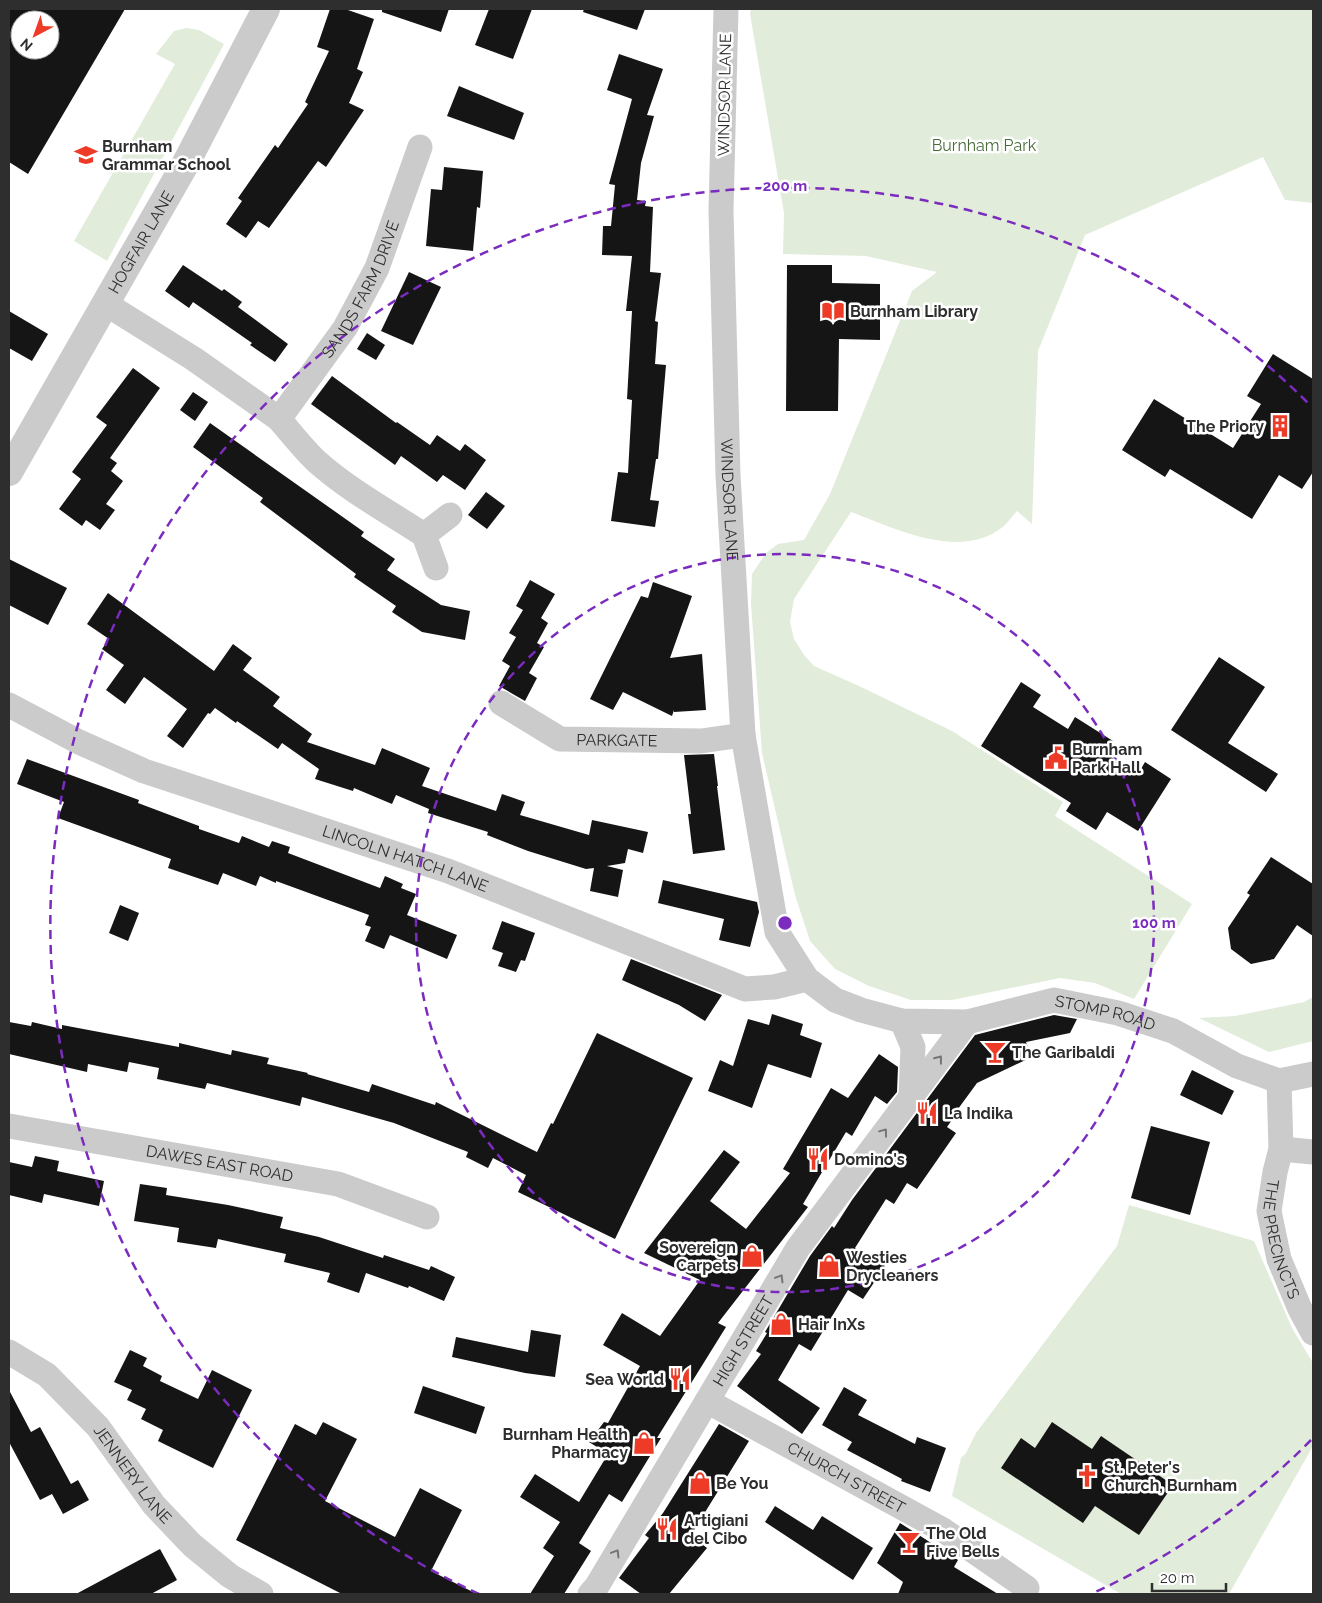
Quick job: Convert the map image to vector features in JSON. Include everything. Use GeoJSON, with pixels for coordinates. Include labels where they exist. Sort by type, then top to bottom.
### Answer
{"type":"FeatureCollection","features":[{"type":"Feature","properties":{"kind":"street","name":"HOGFAIR LANE"},"geometry":{"type":"LineString","coordinates":[[12,457],[106,304],[187,161],[266,9]]}},
{"type":"Feature","properties":{"kind":"street","name":"WINDSOR LANE"},"geometry":{"type":"LineString","coordinates":[[726,9],[722,221],[728,475],[743,736],[776,932],[807,979]]}},
{"type":"Feature","properties":{"kind":"street","name":"SANDS FARM DRIVE"},"geometry":{"type":"LineString","coordinates":[[279,418],[345,328],[377,268],[420,147]]}},
{"type":"Feature","properties":{"kind":"street"},"geometry":{"type":"LineString","coordinates":[[106,304],[194,359],[279,418],[322,466],[360,494],[424,535],[436,568]]}},
{"type":"Feature","properties":{"kind":"street"},"geometry":{"type":"LineString","coordinates":[[424,535],[450,515]]}},
{"type":"Feature","properties":{"kind":"street","name":"PARKGATE"},"geometry":{"type":"LineString","coordinates":[[501,703],[560,739],[701,741],[743,736]]}},
{"type":"Feature","properties":{"kind":"street","name":"LINCOLN HATCH LANE"},"geometry":{"type":"LineString","coordinates":[[9,705],[72,739],[144,771],[448,872],[746,989],[774,987],[807,979]]}},
{"type":"Feature","properties":{"kind":"street","name":"STOMP ROAD"},"geometry":{"type":"LineString","coordinates":[[807,979],[834,1000],[861,1010],[902,1021],[967,1022],[1054,1000],[1118,1013],[1173,1031],[1237,1066],[1280,1081]]}},
{"type":"Feature","properties":{"kind":"street"},"geometry":{"type":"LineString","coordinates":[[902,1021],[913,1047],[911,1096]]}},
{"type":"Feature","properties":{"kind":"street","name":"HIGH STREET"},"geometry":{"type":"LineString","coordinates":[[599,1591],[707,1401],[798,1248],[967,1022]]}},
{"type":"Feature","properties":{"kind":"street"},"geometry":{"type":"LineString","coordinates":[[1280,1081],[1313,1074]]}},
{"type":"Feature","properties":{"kind":"street","name":"THE PRECINCTS"},"geometry":{"type":"LineString","coordinates":[[1280,1081],[1281,1149],[1275,1172],[1269,1211],[1279,1258],[1300,1309],[1313,1333]]}},
{"type":"Feature","properties":{"kind":"street","name":"DAWES EAST ROAD"},"geometry":{"type":"LineString","coordinates":[[9,1126],[338,1184],[427,1217]]}},
{"type":"Feature","properties":{"kind":"street"},"geometry":{"type":"LineString","coordinates":[[1281,1149],[1313,1152]]}},
{"type":"Feature","properties":{"kind":"street","name":"JENNERY LANE"},"geometry":{"type":"LineString","coordinates":[[9,1352],[46,1375],[98,1427],[154,1505],[192,1545],[230,1576],[261,1594]]}},
{"type":"Feature","properties":{"kind":"street","name":"CHURCH STREET"},"geometry":{"type":"LineString","coordinates":[[707,1401],[943,1530],[1027,1588],[1024,1594]]}},
{"type":"Feature","properties":{"kind":"green space","name":"Burnham Park"},"geometry":{"type":"Polygon","coordinates":[[[751,9],[1313,9],[1313,203],[1285,200],[1263,157],[1085,235],[1038,351],[1032,524],[1017,511],[1004,526],[987,536],[968,541],[948,542],[907,533],[851,512],[794,599],[790,622],[794,639],[814,666],[952,731],[1063,802],[1055,816],[1192,904],[1134,999],[1095,983],[1060,978],[952,1000],[911,1000],[869,986],[835,969],[810,941],[795,895],[762,753],[751,604],[752,574],[766,553],[778,544],[804,540],[830,494],[912,291],[937,272],[866,256],[783,254],[784,213],[750,14],[751,9]]]}},
{"type":"Feature","properties":{"kind":"green space"},"geometry":{"type":"Polygon","coordinates":[[[186,28],[199,30],[224,44],[107,261],[74,241],[175,64],[156,54],[174,31],[186,28]]]}},
{"type":"Feature","properties":{"kind":"green space"},"geometry":{"type":"Polygon","coordinates":[[[1313,997],[1313,1041],[1269,1052],[1199,1018],[1235,1016],[1304,1002],[1313,997]]]}},
{"type":"Feature","properties":{"kind":"green space"},"geometry":{"type":"Polygon","coordinates":[[[1129,1205],[1254,1241],[1292,1328],[1313,1363],[1313,1446],[1229,1594],[1121,1594],[952,1496],[961,1458],[966,1453],[976,1433],[1117,1246],[1129,1205]]]}},
{"type":"Feature","properties":{"kind":"building"},"geometry":{"type":"Polygon","coordinates":[[[9,9],[125,9],[28,174],[9,162],[9,9]]]}},
{"type":"Feature","properties":{"kind":"building"},"geometry":{"type":"Polygon","coordinates":[[[330,9],[345,9],[374,19],[357,69],[363,72],[349,103],[364,110],[326,167],[318,161],[269,228],[258,221],[246,238],[226,224],[242,201],[238,198],[275,145],[278,148],[308,104],[305,102],[329,51],[317,47],[330,9]]]}},
{"type":"Feature","properties":{"kind":"building"},"geometry":{"type":"Polygon","coordinates":[[[382,9],[449,9],[441,32],[382,12],[382,9]]]}},
{"type":"Feature","properties":{"kind":"building"},"geometry":{"type":"Polygon","coordinates":[[[489,9],[532,9],[513,59],[475,45],[489,9]]]}},
{"type":"Feature","properties":{"kind":"building"},"geometry":{"type":"Polygon","coordinates":[[[584,9],[645,9],[637,30],[583,12],[584,9]]]}},
{"type":"Feature","properties":{"kind":"building"},"geometry":{"type":"Polygon","coordinates":[[[619,54],[663,69],[647,115],[654,116],[641,163],[637,200],[646,201],[645,206],[653,207],[650,272],[661,273],[655,321],[658,322],[655,364],[666,365],[658,459],[656,459],[650,500],[659,501],[655,527],[611,521],[618,472],[628,473],[632,400],[627,399],[632,311],[626,311],[632,256],[602,255],[603,226],[611,226],[615,185],[609,184],[632,99],[607,90],[619,54]]]}},
{"type":"Feature","properties":{"kind":"building"},"geometry":{"type":"Polygon","coordinates":[[[459,86],[524,113],[514,140],[447,116],[459,86]]]}},
{"type":"Feature","properties":{"kind":"building"},"geometry":{"type":"Polygon","coordinates":[[[444,167],[483,171],[480,208],[477,207],[473,251],[426,246],[431,189],[442,190],[444,167]]]}},
{"type":"Feature","properties":{"kind":"building"},"geometry":{"type":"Polygon","coordinates":[[[183,265],[242,302],[238,307],[288,344],[275,362],[250,345],[252,343],[193,302],[189,308],[165,291],[183,265]]]}},
{"type":"Feature","properties":{"kind":"building","name":"Burnham Library"},"geometry":{"type":"Polygon","coordinates":[[[787,265],[832,265],[832,283],[880,284],[880,340],[839,339],[838,411],[786,411],[787,265]]]}},
{"type":"Feature","properties":{"kind":"building"},"geometry":{"type":"Polygon","coordinates":[[[409,272],[441,287],[413,345],[381,331],[409,272]]]}},
{"type":"Feature","properties":{"kind":"building"},"geometry":{"type":"Polygon","coordinates":[[[9,311],[48,334],[32,361],[9,348],[9,311]]]}},
{"type":"Feature","properties":{"kind":"building"},"geometry":{"type":"Polygon","coordinates":[[[367,333],[385,345],[376,360],[357,349],[367,333]]]}},
{"type":"Feature","properties":{"kind":"building","name":"The Priory"},"geometry":{"type":"Polygon","coordinates":[[[1273,354],[1313,379],[1313,472],[1302,489],[1279,475],[1252,519],[1170,469],[1165,477],[1122,450],[1154,399],[1233,448],[1261,404],[1247,396],[1273,354]]]}},
{"type":"Feature","properties":{"kind":"building"},"geometry":{"type":"Polygon","coordinates":[[[133,368],[160,388],[110,458],[117,463],[111,471],[123,481],[106,504],[115,510],[100,530],[86,520],[82,526],[59,509],[81,479],[72,472],[107,425],[96,417],[133,368]]]}},
{"type":"Feature","properties":{"kind":"building"},"geometry":{"type":"Polygon","coordinates":[[[332,376],[396,423],[430,445],[437,435],[460,451],[465,444],[486,460],[465,490],[443,475],[437,482],[401,456],[395,465],[311,404],[332,376]]]}},
{"type":"Feature","properties":{"kind":"building"},"geometry":{"type":"Polygon","coordinates":[[[193,392],[208,402],[195,421],[180,410],[193,392]]]}},
{"type":"Feature","properties":{"kind":"building"},"geometry":{"type":"Polygon","coordinates":[[[210,423],[364,532],[361,536],[395,559],[387,570],[441,605],[470,611],[465,640],[422,632],[392,612],[396,606],[354,577],[356,574],[260,502],[263,498],[193,447],[210,423]]]}},
{"type":"Feature","properties":{"kind":"building"},"geometry":{"type":"Polygon","coordinates":[[[486,492],[505,506],[487,529],[468,515],[486,492]]]}},
{"type":"Feature","properties":{"kind":"building"},"geometry":{"type":"Polygon","coordinates":[[[9,559],[67,588],[48,625],[9,605],[9,559]]]}},
{"type":"Feature","properties":{"kind":"building"},"geometry":{"type":"Polygon","coordinates":[[[530,580],[555,594],[541,618],[548,623],[537,643],[544,647],[529,673],[537,678],[525,701],[499,686],[510,666],[502,661],[516,637],[509,633],[523,610],[516,606],[530,580]]]}},
{"type":"Feature","properties":{"kind":"building"},"geometry":{"type":"Polygon","coordinates":[[[653,582],[692,596],[670,658],[702,654],[706,710],[674,712],[674,710],[672,716],[623,692],[613,710],[590,699],[641,596],[648,598],[653,582]]]}},
{"type":"Feature","properties":{"kind":"building"},"geometry":{"type":"Polygon","coordinates":[[[108,593],[214,671],[233,644],[252,658],[243,670],[280,697],[273,706],[312,734],[307,742],[375,765],[382,748],[430,768],[422,786],[496,811],[502,794],[525,802],[520,815],[589,835],[592,820],[648,832],[643,853],[628,849],[625,863],[607,866],[623,870],[618,897],[590,891],[594,868],[586,869],[528,851],[487,835],[488,832],[428,813],[429,809],[396,795],[392,804],[354,788],[353,791],[315,779],[319,769],[282,743],[278,749],[215,708],[210,714],[208,713],[183,748],[167,736],[187,709],[144,677],[125,704],[106,690],[124,665],[102,649],[109,639],[87,624],[108,593]]]}},
{"type":"Feature","properties":{"kind":"building"},"geometry":{"type":"Polygon","coordinates":[[[1219,657],[1265,687],[1228,743],[1278,774],[1266,792],[1171,730],[1219,657]]]}},
{"type":"Feature","properties":{"kind":"building","name":"Burnham Park Hall"},"geometry":{"type":"Polygon","coordinates":[[[1021,682],[1041,695],[1033,707],[1068,729],[1075,717],[1113,741],[1105,753],[1138,774],[1145,762],[1171,779],[1138,831],[1107,812],[1096,830],[1066,811],[1071,803],[981,746],[1021,682]]]}},
{"type":"Feature","properties":{"kind":"building"},"geometry":{"type":"Polygon","coordinates":[[[714,754],[725,850],[693,854],[688,814],[691,814],[684,755],[714,754]]]}},
{"type":"Feature","properties":{"kind":"building"},"geometry":{"type":"Polygon","coordinates":[[[27,759],[139,800],[138,803],[199,826],[199,829],[239,843],[242,836],[269,847],[272,841],[290,847],[288,853],[380,888],[385,876],[403,884],[401,888],[416,894],[407,915],[457,935],[447,959],[390,935],[384,949],[365,941],[371,927],[365,925],[369,915],[276,881],[276,883],[260,876],[256,886],[223,873],[218,885],[168,868],[171,859],[58,818],[64,802],[17,784],[27,759]]]}},
{"type":"Feature","properties":{"kind":"building"},"geometry":{"type":"Polygon","coordinates":[[[1271,857],[1313,884],[1313,936],[1297,925],[1274,959],[1251,964],[1231,949],[1228,928],[1250,895],[1247,893],[1271,857]]]}},
{"type":"Feature","properties":{"kind":"building"},"geometry":{"type":"Polygon","coordinates":[[[663,880],[757,902],[759,912],[750,947],[719,940],[724,919],[658,903],[663,880]]]}},
{"type":"Feature","properties":{"kind":"building"},"geometry":{"type":"Polygon","coordinates":[[[120,905],[139,913],[128,941],[109,933],[120,905]]]}},
{"type":"Feature","properties":{"kind":"building"},"geometry":{"type":"Polygon","coordinates":[[[502,921],[535,933],[525,961],[521,960],[516,972],[498,966],[503,953],[492,949],[502,921]]]}},
{"type":"Feature","properties":{"kind":"building"},"geometry":{"type":"Polygon","coordinates":[[[631,959],[722,995],[705,1021],[679,1005],[622,980],[631,959]]]}},
{"type":"Feature","properties":{"kind":"building"},"geometry":{"type":"Polygon","coordinates":[[[772,1014],[803,1024],[800,1035],[822,1043],[811,1078],[768,1064],[752,1108],[708,1091],[720,1060],[733,1066],[748,1019],[769,1025],[772,1014]]]}},
{"type":"Feature","properties":{"kind":"building"},"geometry":{"type":"Polygon","coordinates":[[[1054,1015],[1077,1019],[1070,1033],[1026,1042],[1032,1057],[977,1083],[947,1127],[956,1133],[917,1189],[907,1183],[894,1204],[886,1199],[855,1248],[885,1266],[863,1299],[848,1290],[811,1351],[799,1344],[778,1380],[820,1408],[802,1434],[737,1386],[761,1354],[756,1351],[767,1333],[765,1332],[810,1256],[832,1226],[834,1228],[852,1200],[975,1035],[1054,1015]]]}},
{"type":"Feature","properties":{"kind":"building"},"geometry":{"type":"Polygon","coordinates":[[[9,1022],[31,1026],[32,1022],[62,1029],[62,1025],[179,1047],[179,1043],[231,1055],[232,1050],[269,1058],[267,1064],[308,1073],[369,1092],[372,1084],[435,1105],[436,1102],[537,1152],[551,1123],[553,1124],[597,1033],[693,1078],[615,1239],[518,1192],[526,1175],[493,1158],[488,1168],[466,1157],[468,1152],[394,1123],[302,1097],[300,1106],[207,1083],[205,1089],[157,1079],[159,1068],[129,1062],[127,1072],[88,1064],[87,1072],[9,1054],[9,1022]]]}},
{"type":"Feature","properties":{"kind":"building"},"geometry":{"type":"Polygon","coordinates":[[[879,1054],[898,1067],[897,1092],[887,1104],[875,1096],[852,1136],[846,1132],[803,1204],[808,1207],[718,1323],[726,1327],[657,1438],[661,1438],[622,1502],[609,1494],[579,1543],[591,1551],[564,1594],[530,1594],[554,1556],[543,1548],[560,1522],[520,1497],[535,1474],[579,1502],[608,1454],[589,1442],[604,1422],[608,1423],[640,1366],[603,1345],[622,1313],[660,1336],[700,1280],[644,1253],[724,1150],[740,1162],[710,1201],[746,1229],[790,1173],[783,1169],[831,1088],[848,1098],[879,1054]]]}},
{"type":"Feature","properties":{"kind":"building"},"geometry":{"type":"Polygon","coordinates":[[[1192,1070],[1234,1091],[1222,1115],[1180,1095],[1192,1070]]]}},
{"type":"Feature","properties":{"kind":"building"},"geometry":{"type":"Polygon","coordinates":[[[1151,1126],[1210,1142],[1190,1215],[1131,1198],[1151,1126]]]}},
{"type":"Feature","properties":{"kind":"building"},"geometry":{"type":"Polygon","coordinates":[[[35,1156],[59,1161],[57,1171],[104,1181],[99,1206],[44,1194],[42,1203],[9,1195],[9,1162],[32,1167],[35,1156]]]}},
{"type":"Feature","properties":{"kind":"building"},"geometry":{"type":"Polygon","coordinates":[[[140,1184],[167,1188],[166,1195],[228,1205],[283,1217],[280,1228],[319,1237],[383,1258],[384,1255],[429,1270],[431,1266],[455,1277],[444,1301],[409,1286],[408,1288],[366,1273],[359,1293],[327,1282],[330,1273],[284,1262],[286,1254],[218,1239],[216,1248],[177,1242],[179,1228],[134,1221],[140,1184]]]}},
{"type":"Feature","properties":{"kind":"building"},"geometry":{"type":"Polygon","coordinates":[[[531,1330],[561,1335],[555,1377],[525,1373],[452,1357],[456,1337],[528,1352],[531,1330]]]}},
{"type":"Feature","properties":{"kind":"building"},"geometry":{"type":"Polygon","coordinates":[[[130,1350],[147,1358],[143,1366],[162,1376],[160,1381],[198,1399],[212,1370],[252,1390],[213,1468],[158,1441],[163,1430],[141,1419],[146,1409],[127,1400],[132,1390],[114,1382],[130,1350]]]}},
{"type":"Feature","properties":{"kind":"building"},"geometry":{"type":"Polygon","coordinates":[[[423,1386],[485,1407],[476,1434],[414,1413],[423,1386]]]}},
{"type":"Feature","properties":{"kind":"building"},"geometry":{"type":"Polygon","coordinates":[[[844,1387],[867,1400],[858,1415],[915,1444],[917,1437],[946,1448],[930,1492],[901,1481],[902,1479],[847,1450],[852,1442],[822,1425],[844,1387]]]}},
{"type":"Feature","properties":{"kind":"building"},"geometry":{"type":"Polygon","coordinates":[[[9,1390],[31,1432],[40,1427],[71,1484],[78,1480],[89,1500],[63,1514],[52,1494],[40,1500],[9,1442],[9,1390]]]}},
{"type":"Feature","properties":{"kind":"building"},"geometry":{"type":"Polygon","coordinates":[[[323,1422],[357,1439],[325,1501],[395,1537],[420,1488],[462,1510],[431,1571],[477,1594],[342,1594],[236,1540],[295,1424],[316,1435],[323,1422]]]}},
{"type":"Feature","properties":{"kind":"building","name":"St. Peter's Church, Burnham"},"geometry":{"type":"Polygon","coordinates":[[[1052,1422],[1092,1449],[1101,1436],[1173,1485],[1139,1535],[1095,1506],[1083,1523],[1001,1468],[1021,1438],[1035,1448],[1052,1422]]]}},
{"type":"Feature","properties":{"kind":"building"},"geometry":{"type":"Polygon","coordinates":[[[719,1424],[749,1441],[691,1535],[707,1548],[669,1594],[641,1594],[619,1578],[649,1538],[645,1535],[663,1513],[719,1424]]]}},
{"type":"Feature","properties":{"kind":"building"},"geometry":{"type":"Polygon","coordinates":[[[775,1506],[813,1530],[822,1516],[873,1548],[853,1580],[765,1522],[775,1506]]]}},
{"type":"Feature","properties":{"kind":"building","name":"The Old Five Bells"},"geometry":{"type":"Polygon","coordinates":[[[900,1523],[958,1560],[954,1567],[998,1594],[898,1594],[903,1582],[877,1563],[900,1523]]]}},
{"type":"Feature","properties":{"kind":"building"},"geometry":{"type":"Polygon","coordinates":[[[160,1549],[177,1580],[151,1594],[76,1594],[160,1549]]]}},
{"type":"Feature","properties":{"kind":"place","name":"Burnham Grammar School"},"geometry":{"type":"Point","coordinates":[86,155]}},
{"type":"Feature","properties":{"kind":"place","name":"Burnham Library"},"geometry":{"type":"Point","coordinates":[833,311]}},
{"type":"Feature","properties":{"kind":"place","name":"The Priory"},"geometry":{"type":"Point","coordinates":[1280,426]}},
{"type":"Feature","properties":{"kind":"place","name":"Burnham Park Hall"},"geometry":{"type":"Point","coordinates":[1056,758]}},
{"type":"Feature","properties":{"kind":"place","name":"The Garibaldi"},"geometry":{"type":"Point","coordinates":[995,1052]}},
{"type":"Feature","properties":{"kind":"place","name":"La Indika"},"geometry":{"type":"Point","coordinates":[927,1113]}},
{"type":"Feature","properties":{"kind":"place","name":"Domino's"},"geometry":{"type":"Point","coordinates":[818,1159]}},
{"type":"Feature","properties":{"kind":"place","name":"Sovereign Carpets"},"geometry":{"type":"Point","coordinates":[752,1256]}},
{"type":"Feature","properties":{"kind":"place","name":"Westies Drycleaners"},"geometry":{"type":"Point","coordinates":[829,1266]}},
{"type":"Feature","properties":{"kind":"place","name":"Hair InXs"},"geometry":{"type":"Point","coordinates":[781,1324]}},
{"type":"Feature","properties":{"kind":"place","name":"Sea World"},"geometry":{"type":"Point","coordinates":[680,1379]}},
{"type":"Feature","properties":{"kind":"place","name":"Burnham Health Pharmacy"},"geometry":{"type":"Point","coordinates":[644,1443]}},
{"type":"Feature","properties":{"kind":"place","name":"St. Peter's Church, Burnham"},"geometry":{"type":"Point","coordinates":[1087,1476]}},
{"type":"Feature","properties":{"kind":"place","name":"Be You"},"geometry":{"type":"Point","coordinates":[700,1483]}},
{"type":"Feature","properties":{"kind":"place","name":"Artigiani del Cibo"},"geometry":{"type":"Point","coordinates":[667,1529]}},
{"type":"Feature","properties":{"kind":"place","name":"The Old Five Bells"},"geometry":{"type":"Point","coordinates":[909,1542]}}]}
